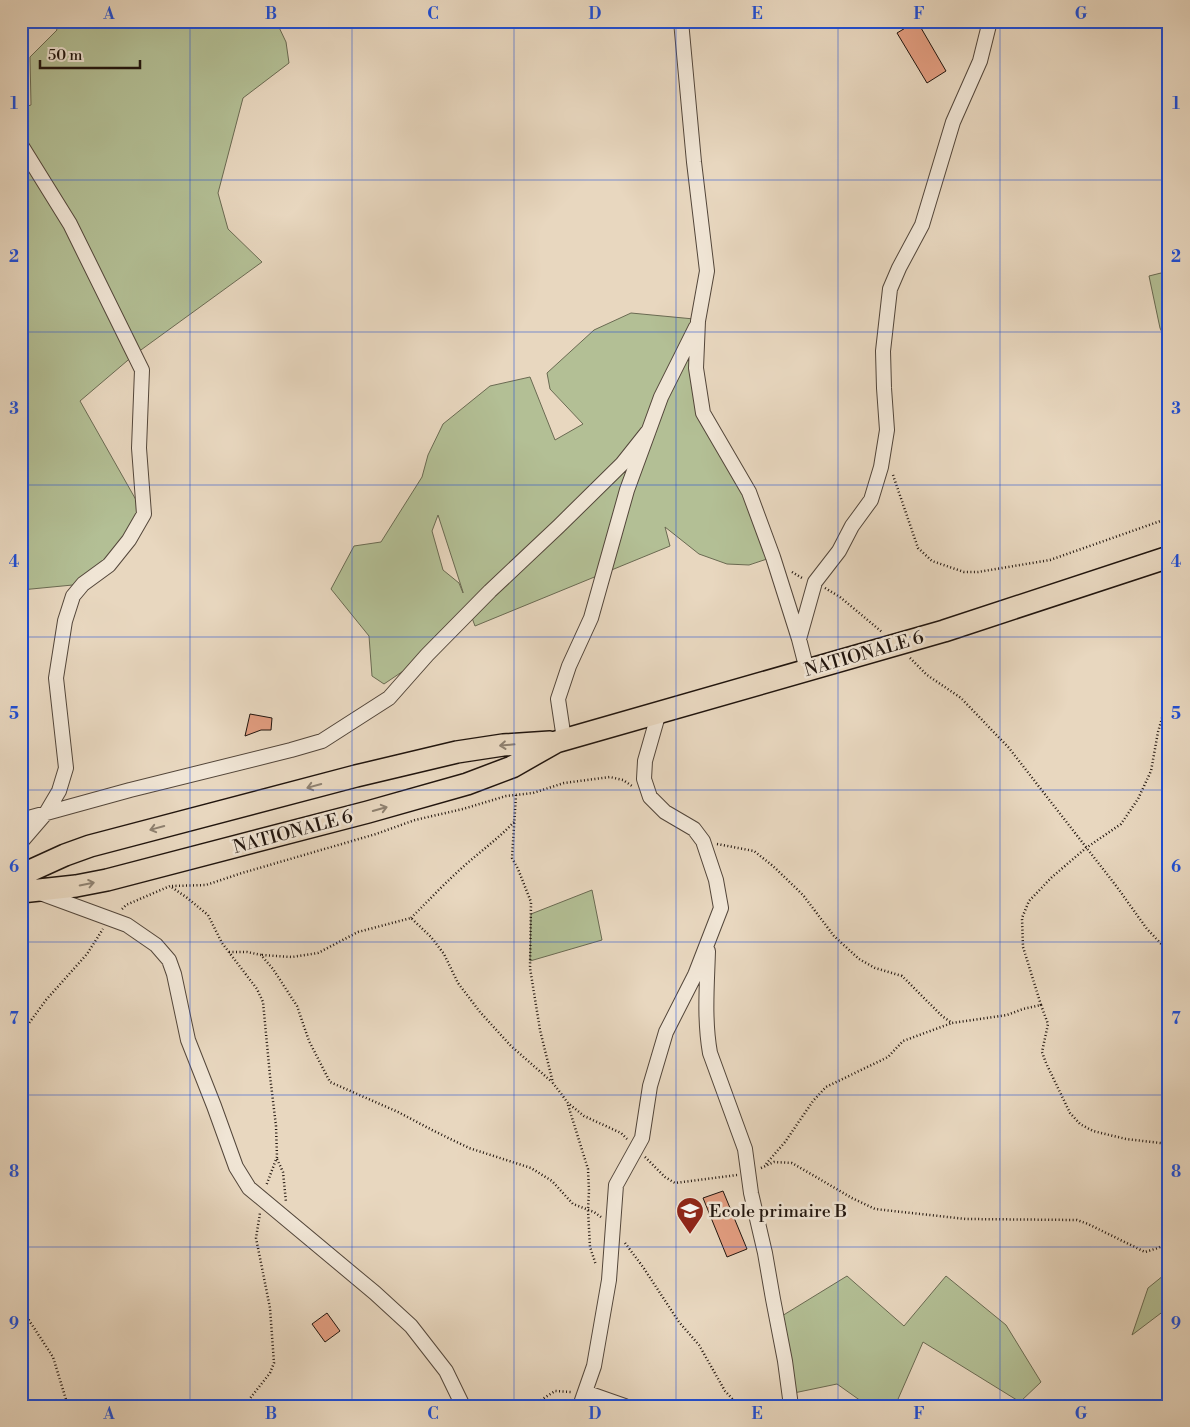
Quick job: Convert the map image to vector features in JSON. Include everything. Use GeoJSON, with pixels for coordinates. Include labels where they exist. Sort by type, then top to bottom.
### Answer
{"type":"FeatureCollection","features":[{"type":"Feature","properties":{"kind":"main road","name":"NATIONALE 6"},"geometry":{"type":"LineString","coordinates":[[26,886],[66,855],[90,846],[356,776],[457,752],[503,745],[560,740],[944,631],[1169,557]]}},
{"type":"Feature","properties":{"kind":"main road","name":"NATIONALE 6"},"geometry":{"type":"LineString","coordinates":[[26,886],[76,886],[107,880],[368,812],[467,784],[512,767],[560,740]]}},
{"type":"Feature","properties":{"kind":"street"},"geometry":{"type":"LineString","coordinates":[[681,21],[692,144],[707,271],[698,321],[696,368],[703,413],[749,492],[773,557],[807,670]]}},
{"type":"Feature","properties":{"kind":"street"},"geometry":{"type":"LineString","coordinates":[[799,639],[815,582],[839,551],[852,526],[871,500],[881,467],[887,430],[883,351],[890,289],[922,225],[953,122],[980,61],[990,21]]}},
{"type":"Feature","properties":{"kind":"street"},"geometry":{"type":"LineString","coordinates":[[21,145],[70,224],[142,370],[139,448],[144,514],[130,540],[109,565],[83,584],[73,596],[65,621],[56,678],[66,768],[59,791],[46,813],[21,842]]}},
{"type":"Feature","properties":{"kind":"street"},"geometry":{"type":"LineString","coordinates":[[560,740],[558,699],[568,666],[591,618],[626,490],[661,396],[698,321]]}},
{"type":"Feature","properties":{"kind":"street"},"geometry":{"type":"LineString","coordinates":[[21,820],[322,741],[389,698],[427,655],[483,598],[622,464],[649,430]]}},
{"type":"Feature","properties":{"kind":"street"},"geometry":{"type":"LineString","coordinates":[[580,1406],[594,1366],[608,1285],[616,1185],[642,1138],[650,1086],[666,1032],[695,975],[721,908],[716,880],[703,841],[694,829],[665,812],[650,797],[644,779],[646,761],[659,712]]}},
{"type":"Feature","properties":{"kind":"street"},"geometry":{"type":"LineString","coordinates":[[26,886],[127,925],[156,946],[169,960],[174,974],[188,1040],[236,1167],[248,1188],[375,1293],[411,1326],[446,1371],[463,1406]]}},
{"type":"Feature","properties":{"kind":"street"},"geometry":{"type":"LineString","coordinates":[[708,940],[707,1038],[710,1053],[745,1149],[751,1193],[765,1253],[785,1361],[791,1406]]}},
{"type":"Feature","properties":{"kind":"street"},"geometry":{"type":"LineString","coordinates":[[585,1392],[625,1406]]}},
{"type":"Feature","properties":{"kind":"path"},"geometry":{"type":"LineString","coordinates":[[884,450],[918,548],[932,561],[964,572],[978,572],[1050,560],[1169,518]]}},
{"type":"Feature","properties":{"kind":"path"},"geometry":{"type":"LineString","coordinates":[[773,557],[798,577],[815,582],[840,597],[897,644],[927,676],[961,698],[1009,748],[1147,929],[1169,952]]}},
{"type":"Feature","properties":{"kind":"path"},"geometry":{"type":"LineString","coordinates":[[1169,694],[1158,732],[1151,771],[1138,799],[1121,824],[1086,848],[1052,877],[1029,901],[1022,918],[1023,947],[1048,1024],[1042,1052],[1070,1113],[1080,1124],[1093,1131],[1126,1139],[1169,1144]]}},
{"type":"Feature","properties":{"kind":"path"},"geometry":{"type":"LineString","coordinates":[[170,886],[206,885],[376,834],[415,820],[463,809],[506,796],[533,793],[564,783],[610,777],[623,780],[650,797]]}},
{"type":"Feature","properties":{"kind":"path"},"geometry":{"type":"LineString","coordinates":[[516,795],[512,858],[532,902],[530,968],[540,1030],[553,1083]]}},
{"type":"Feature","properties":{"kind":"path"},"geometry":{"type":"LineString","coordinates":[[229,952],[292,957],[318,952],[358,932],[411,918],[452,877],[515,822]]}},
{"type":"Feature","properties":{"kind":"path"},"geometry":{"type":"LineString","coordinates":[[703,841],[754,851],[774,866],[803,895],[834,936],[858,959],[875,968],[902,976],[942,1016],[952,1023]]}},
{"type":"Feature","properties":{"kind":"path"},"geometry":{"type":"LineString","coordinates":[[411,918],[432,937],[444,954],[458,983],[480,1012],[511,1046],[553,1083],[568,1103],[584,1116],[621,1133],[664,1177],[675,1183],[748,1173],[774,1162],[792,1163],[852,1198],[875,1209],[966,1219],[1077,1220],[1145,1252],[1169,1242]]}},
{"type":"Feature","properties":{"kind":"path"},"geometry":{"type":"LineString","coordinates":[[261,955],[273,969],[297,1006],[310,1041],[330,1082],[398,1112],[469,1148],[531,1168],[552,1181],[573,1204],[594,1212],[613,1226],[644,1267],[679,1322],[699,1345],[725,1391],[739,1406]]}},
{"type":"Feature","properties":{"kind":"path"},"geometry":{"type":"LineString","coordinates":[[764,1166],[785,1142],[813,1101],[826,1087],[888,1056],[904,1040],[952,1023],[1007,1015],[1041,1005]]}},
{"type":"Feature","properties":{"kind":"path"},"geometry":{"type":"LineString","coordinates":[[568,1103],[588,1169],[590,1248],[594,1261],[608,1285]]}},
{"type":"Feature","properties":{"kind":"path"},"geometry":{"type":"LineString","coordinates":[[277,1157],[283,1172],[287,1205],[294,1226]]}},
{"type":"Feature","properties":{"kind":"path"},"geometry":{"type":"LineString","coordinates":[[21,1308],[53,1356],[68,1406]]}},
{"type":"Feature","properties":{"kind":"path"},"geometry":{"type":"LineString","coordinates":[[532,1406],[555,1391],[585,1392]]}},
{"type":"Feature","properties":{"kind":"green space"},"geometry":{"type":"Polygon","coordinates":[[[53,21],[276,21],[286,42],[289,63],[243,98],[218,193],[228,229],[262,262],[134,355],[80,401],[144,514],[129,540],[83,584],[21,590],[21,108],[31,105],[30,57],[57,30],[53,21]]]}},
{"type":"Feature","properties":{"kind":"green space"},"geometry":{"type":"Polygon","coordinates":[[[1169,271],[1169,347],[1160,328],[1149,276],[1169,271]]]}},
{"type":"Feature","properties":{"kind":"green space"},"geometry":{"type":"Polygon","coordinates":[[[631,313],[694,319],[703,413],[773,557],[749,565],[727,564],[699,554],[665,527],[670,546],[475,626],[468,607],[427,655],[384,684],[372,676],[369,636],[331,589],[354,546],[381,542],[422,477],[428,455],[443,424],[490,386],[530,377],[555,440],[583,424],[550,389],[547,373],[594,330],[631,313]],[[438,515],[432,531],[443,570],[459,583],[463,593],[438,515]]]}},
{"type":"Feature","properties":{"kind":"green space"},"geometry":{"type":"Polygon","coordinates":[[[592,890],[602,940],[530,961],[531,914],[592,890]]]}},
{"type":"Feature","properties":{"kind":"green space"},"geometry":{"type":"Polygon","coordinates":[[[1169,1271],[1169,1307],[1132,1335],[1148,1288],[1169,1271]]]}},
{"type":"Feature","properties":{"kind":"green space"},"geometry":{"type":"Polygon","coordinates":[[[847,1276],[904,1326],[946,1276],[1006,1325],[1041,1382],[1020,1402],[923,1342],[895,1406],[868,1406],[837,1384],[789,1394],[777,1319],[847,1276]]]}},
{"type":"Feature","properties":{"kind":"building"},"geometry":{"type":"Polygon","coordinates":[[[917,21],[946,71],[927,83],[897,33],[917,21]]]}},
{"type":"Feature","properties":{"kind":"building"},"geometry":{"type":"Polygon","coordinates":[[[250,714],[272,718],[271,730],[261,730],[245,736],[250,714]]]}},
{"type":"Feature","properties":{"kind":"building"},"geometry":{"type":"Polygon","coordinates":[[[723,1191],[747,1249],[727,1257],[703,1198],[723,1191]]]}},
{"type":"Feature","properties":{"kind":"building"},"geometry":{"type":"Polygon","coordinates":[[[327,1313],[340,1331],[325,1342],[312,1324],[327,1313]]]}},
{"type":"Feature","properties":{"kind":"place","name":"Ecole primaire B"},"geometry":{"type":"Point","coordinates":[690,1235]}}]}
